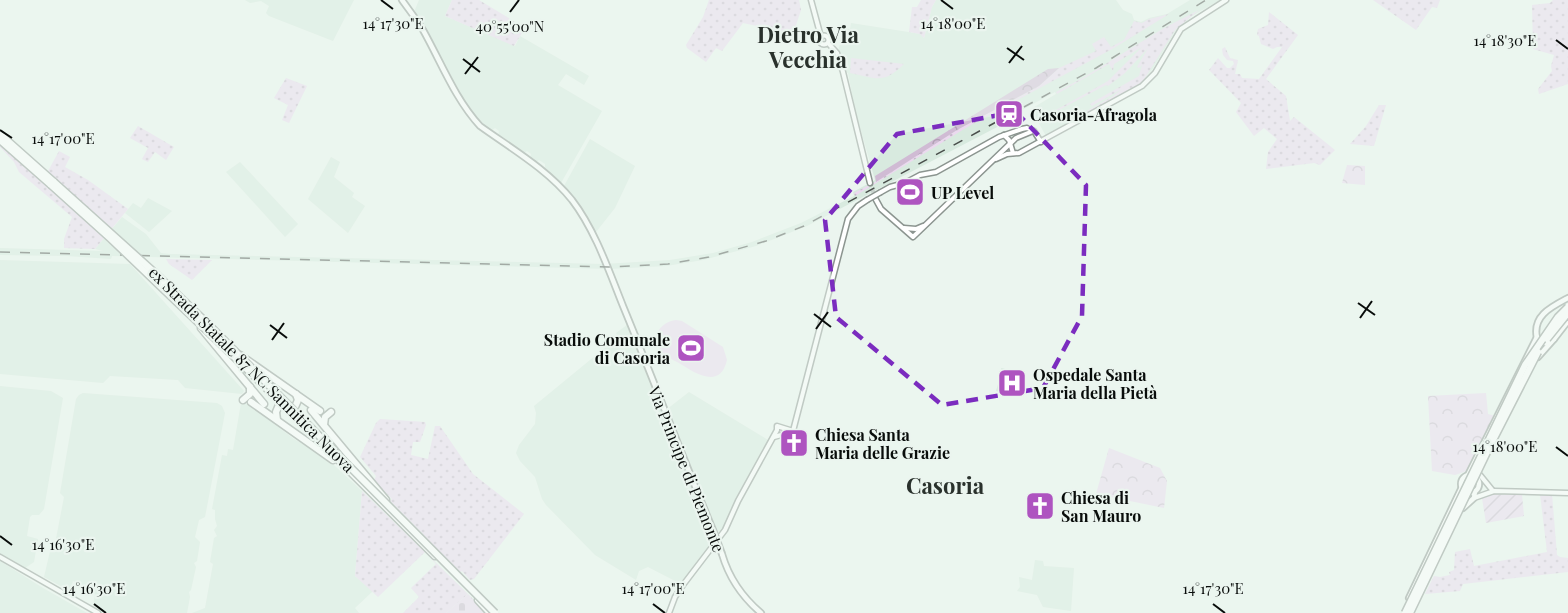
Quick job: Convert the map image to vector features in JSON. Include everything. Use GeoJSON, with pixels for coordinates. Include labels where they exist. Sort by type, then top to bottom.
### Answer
{"type":"FeatureCollection","features":[{"type":"Feature","properties":{"kind":"highway","name":"ex Strada Statale 87 NC Sannitica Nuova"},"geometry":{"type":"LineString","coordinates":[[0,134],[189,313],[490,613]]}},
{"type":"Feature","properties":{"kind":"highway","name":"ex Strada Statale 87 NC Sannitica Nuova"},"geometry":{"type":"LineString","coordinates":[[0,140],[154,272],[388,503],[495,613]]}},
{"type":"Feature","properties":{"kind":"highway"},"geometry":{"type":"LineString","coordinates":[[1403,613],[1525,365],[1568,306]]}},
{"type":"Feature","properties":{"kind":"highway"},"geometry":{"type":"LineString","coordinates":[[189,313],[264,404]]}},
{"type":"Feature","properties":{"kind":"highway"},"geometry":{"type":"LineString","coordinates":[[1412,613],[1529,367],[1544,343],[1568,313]]}},
{"type":"Feature","properties":{"kind":"highway"},"geometry":{"type":"LineString","coordinates":[[237,353],[320,411]]}},
{"type":"Feature","properties":{"kind":"highway"},"geometry":{"type":"LineString","coordinates":[[243,400],[250,392],[248,384]]}},
{"type":"Feature","properties":{"kind":"highway"},"geometry":{"type":"LineString","coordinates":[[294,392],[298,400],[295,407]]}},
{"type":"Feature","properties":{"kind":"highway"},"geometry":{"type":"LineString","coordinates":[[251,402],[334,460],[364,485]]}},
{"type":"Feature","properties":{"kind":"highway"},"geometry":{"type":"LineString","coordinates":[[277,420],[276,412],[279,405]]}},
{"type":"Feature","properties":{"kind":"highway"},"geometry":{"type":"LineString","coordinates":[[311,410],[388,503]]}},
{"type":"Feature","properties":{"kind":"highway"},"geometry":{"type":"LineString","coordinates":[[324,425],[325,417],[331,412]]}},
{"type":"Feature","properties":{"kind":"main road","name":"Via Principe di Piemonte"},"geometry":{"type":"LineString","coordinates":[[402,0],[420,25],[474,120],[548,174],[573,202],[594,239],[611,278],[734,585],[761,613]]}},
{"type":"Feature","properties":{"kind":"main road"},"geometry":{"type":"LineString","coordinates":[[1403,613],[1462,487],[1461,481],[1468,475],[1537,337],[1536,328],[1541,316],[1552,306],[1568,298]]}},
{"type":"Feature","properties":{"kind":"main road"},"geometry":{"type":"LineString","coordinates":[[1412,613],[1464,506],[1474,498],[1478,488],[1478,478],[1527,376],[1542,351],[1568,321]]}},
{"type":"Feature","properties":{"kind":"main road"},"geometry":{"type":"LineString","coordinates":[[1537,337],[1545,343],[1554,339]]}},
{"type":"Feature","properties":{"kind":"main road"},"geometry":{"type":"LineString","coordinates":[[1468,475],[1478,478]]}},
{"type":"Feature","properties":{"kind":"main road"},"geometry":{"type":"LineString","coordinates":[[1462,487],[1469,493],[1475,491]]}},
{"type":"Feature","properties":{"kind":"street"},"geometry":{"type":"LineString","coordinates":[[811,0],[821,37],[827,36],[828,43],[837,53],[870,183]]}},
{"type":"Feature","properties":{"kind":"street"},"geometry":{"type":"LineString","coordinates":[[996,159],[1019,153],[1041,142],[1142,86],[1155,73],[1181,29],[1226,0]]}},
{"type":"Feature","properties":{"kind":"street"},"geometry":{"type":"LineString","coordinates":[[669,613],[683,585],[725,530],[773,438],[780,430],[793,431],[848,219],[854,209],[890,187],[905,183],[920,175],[936,172],[1003,135],[1023,128],[1033,130],[1041,142]]}},
{"type":"Feature","properties":{"kind":"street"},"geometry":{"type":"LineString","coordinates":[[875,198],[881,209],[913,237],[1020,135],[1033,130]]}},
{"type":"Feature","properties":{"kind":"street"},"geometry":{"type":"LineString","coordinates":[[1003,135],[1011,144],[1012,153]]}},
{"type":"Feature","properties":{"kind":"street"},"geometry":{"type":"LineString","coordinates":[[903,228],[916,229],[924,226]]}},
{"type":"Feature","properties":{"kind":"street"},"geometry":{"type":"LineString","coordinates":[[1478,478],[1494,491]]}},
{"type":"Feature","properties":{"kind":"street"},"geometry":{"type":"LineString","coordinates":[[1475,491],[1481,494]]}},
{"type":"Feature","properties":{"kind":"street"},"geometry":{"type":"LineString","coordinates":[[1474,498],[1494,491],[1568,493]]}},
{"type":"Feature","properties":{"kind":"street"},"geometry":{"type":"LineString","coordinates":[[0,557],[98,613]]}},
{"type":"Feature","properties":{"kind":"highlighted area"},"geometry":{"type":"Polygon","coordinates":[[[1016,112],[1086,185],[1082,316],[1043,388],[942,405],[836,317],[825,220],[897,134],[1016,112]]]}},
{"type":"Feature","properties":{"kind":"shaded area"},"geometry":{"type":"Polygon","coordinates":[[[245,0],[354,0],[333,41],[269,16],[266,13],[269,6],[261,1],[250,3],[245,0]]]}},
{"type":"Feature","properties":{"kind":"shaded area"},"geometry":{"type":"Polygon","coordinates":[[[419,0],[452,0],[445,16],[515,46],[520,36],[589,76],[584,85],[566,74],[558,85],[602,111],[561,183],[545,168],[545,164],[539,160],[536,162],[530,158],[531,154],[527,151],[524,153],[498,136],[499,131],[495,128],[491,131],[473,113],[414,12],[419,0]]]}},
{"type":"Feature","properties":{"kind":"shaded area"},"geometry":{"type":"Polygon","coordinates":[[[936,0],[1116,0],[1123,10],[1132,14],[1134,20],[1141,22],[1167,14],[1190,0],[1220,0],[1192,16],[1176,30],[1152,70],[1138,85],[1046,136],[1031,109],[1056,94],[1055,92],[1002,121],[1003,124],[807,226],[756,246],[703,260],[666,266],[609,269],[0,255],[0,248],[103,251],[95,249],[122,217],[146,234],[161,253],[170,254],[604,264],[670,260],[713,253],[752,242],[801,223],[854,196],[853,192],[875,180],[855,110],[848,73],[845,72],[838,51],[844,28],[850,29],[851,23],[921,34],[924,38],[936,0]]]}},
{"type":"Feature","properties":{"kind":"shaded area"},"geometry":{"type":"Polygon","coordinates":[[[590,139],[635,166],[615,208],[596,232],[575,198],[564,186],[590,139]]]}},
{"type":"Feature","properties":{"kind":"shaded area"},"geometry":{"type":"Polygon","coordinates":[[[331,157],[340,162],[334,177],[354,193],[352,197],[365,206],[348,233],[308,199],[331,157]]]}},
{"type":"Feature","properties":{"kind":"shaded area"},"geometry":{"type":"Polygon","coordinates":[[[240,162],[298,224],[285,237],[226,172],[240,162]]]}},
{"type":"Feature","properties":{"kind":"shaded area"},"geometry":{"type":"Polygon","coordinates":[[[148,198],[172,211],[149,232],[125,213],[133,203],[141,208],[148,198]]]}},
{"type":"Feature","properties":{"kind":"shaded area"},"geometry":{"type":"Polygon","coordinates":[[[0,260],[130,264],[244,391],[242,394],[185,388],[178,380],[110,376],[103,383],[0,374],[0,260]]]}},
{"type":"Feature","properties":{"kind":"shaded area"},"geometry":{"type":"Polygon","coordinates":[[[627,325],[662,413],[689,392],[768,440],[720,533],[681,584],[648,567],[639,571],[636,580],[595,555],[546,505],[535,477],[520,461],[516,453],[519,445],[535,424],[534,406],[618,337],[616,333],[627,325]]]}},
{"type":"Feature","properties":{"kind":"shaded area","name":"Ospedale Santa Maria della Pietà"},"geometry":{"type":"Polygon","coordinates":[[[1001,368],[1026,374],[1025,384],[1019,397],[996,391],[1001,368]]]}},
{"type":"Feature","properties":{"kind":"shaded area"},"geometry":{"type":"Polygon","coordinates":[[[0,386],[51,391],[63,398],[44,509],[39,515],[30,517],[27,536],[38,539],[34,562],[25,568],[0,554],[0,386]]]}},
{"type":"Feature","properties":{"kind":"shaded area"},"geometry":{"type":"Polygon","coordinates":[[[83,393],[217,403],[222,406],[225,413],[205,517],[199,520],[195,537],[200,542],[197,561],[194,563],[196,567],[189,592],[187,613],[105,613],[93,607],[95,594],[73,581],[70,591],[44,577],[51,547],[55,544],[64,497],[60,493],[76,399],[83,393]]]}},
{"type":"Feature","properties":{"kind":"shaded area"},"geometry":{"type":"Polygon","coordinates":[[[241,403],[248,404],[294,439],[323,455],[362,491],[355,576],[373,591],[355,608],[359,613],[192,613],[205,608],[213,564],[210,562],[214,538],[217,536],[214,530],[217,526],[215,510],[212,509],[222,455],[227,456],[228,449],[233,450],[241,403]]]}},
{"type":"Feature","properties":{"kind":"shaded area"},"geometry":{"type":"Polygon","coordinates":[[[1035,560],[1043,561],[1044,566],[1074,568],[1071,611],[1043,607],[1037,595],[1017,591],[1020,587],[1019,577],[1032,580],[1035,560]]]}},
{"type":"Feature","properties":{"kind":"shaded area"},"geometry":{"type":"Polygon","coordinates":[[[0,561],[43,588],[87,613],[0,613],[0,561]]]}},
{"type":"Feature","properties":{"kind":"green space"},"geometry":{"type":"Polygon","coordinates":[[[452,0],[479,0],[525,28],[514,46],[445,16],[452,0]]]}},
{"type":"Feature","properties":{"kind":"green space"},"geometry":{"type":"Polygon","coordinates":[[[709,0],[799,0],[801,10],[793,34],[743,23],[722,51],[716,48],[706,62],[686,45],[703,17],[709,0]]]}},
{"type":"Feature","properties":{"kind":"green space"},"geometry":{"type":"Polygon","coordinates":[[[921,0],[936,0],[924,38],[920,34],[909,32],[912,7],[917,7],[921,0]]]}},
{"type":"Feature","properties":{"kind":"green space"},"geometry":{"type":"Polygon","coordinates":[[[1373,0],[1440,0],[1437,8],[1432,7],[1416,30],[1373,0]]]}},
{"type":"Feature","properties":{"kind":"green space"},"geometry":{"type":"Polygon","coordinates":[[[1553,0],[1568,0],[1568,84],[1539,94],[1538,89],[1552,71],[1554,55],[1533,49],[1532,5],[1550,3],[1553,0]]]}},
{"type":"Feature","properties":{"kind":"green space"},"geometry":{"type":"Polygon","coordinates":[[[1199,10],[1175,30],[1143,81],[1136,87],[1074,121],[1074,118],[1122,89],[1092,106],[1090,104],[1139,76],[1142,65],[1137,67],[1148,48],[1125,73],[1108,86],[1056,110],[1108,81],[1142,47],[1114,64],[1113,71],[1109,64],[1057,94],[1056,92],[1199,10]]]}},
{"type":"Feature","properties":{"kind":"green space"},"geometry":{"type":"Polygon","coordinates":[[[1269,12],[1298,35],[1266,79],[1286,96],[1290,121],[1294,117],[1335,150],[1320,165],[1314,163],[1266,169],[1268,152],[1277,139],[1264,128],[1254,136],[1236,112],[1241,103],[1209,70],[1218,58],[1227,68],[1234,64],[1223,55],[1222,49],[1225,47],[1230,58],[1238,60],[1235,74],[1240,74],[1242,78],[1259,79],[1282,47],[1273,49],[1261,44],[1257,35],[1258,29],[1268,25],[1269,12]]]}},
{"type":"Feature","properties":{"kind":"green space"},"geometry":{"type":"Polygon","coordinates":[[[1169,14],[1114,48],[969,126],[855,196],[854,193],[957,130],[1039,86],[1059,68],[1096,51],[1092,44],[1104,37],[1111,47],[1124,40],[1134,21],[1142,23],[1169,14]]]}},
{"type":"Feature","properties":{"kind":"green space"},"geometry":{"type":"Polygon","coordinates":[[[851,58],[904,64],[890,75],[873,78],[850,73],[851,58]]]}},
{"type":"Feature","properties":{"kind":"green space"},"geometry":{"type":"Polygon","coordinates":[[[1059,68],[1039,86],[957,130],[876,182],[875,176],[1048,69],[1059,68]]]}},
{"type":"Feature","properties":{"kind":"green space"},"geometry":{"type":"Polygon","coordinates":[[[286,78],[307,86],[289,123],[282,120],[288,105],[274,98],[286,78]]]}},
{"type":"Feature","properties":{"kind":"green space"},"geometry":{"type":"Polygon","coordinates":[[[1379,105],[1386,105],[1374,146],[1350,144],[1366,126],[1379,105]]]}},
{"type":"Feature","properties":{"kind":"green space"},"geometry":{"type":"Polygon","coordinates":[[[138,126],[174,147],[166,160],[155,152],[148,162],[142,159],[148,148],[130,138],[138,126]]]}},
{"type":"Feature","properties":{"kind":"green space"},"geometry":{"type":"Polygon","coordinates":[[[0,143],[47,173],[59,151],[70,157],[65,167],[88,180],[128,209],[95,249],[64,248],[64,239],[72,217],[19,172],[14,162],[0,147],[0,143]]]}},
{"type":"Feature","properties":{"kind":"green space"},"geometry":{"type":"Polygon","coordinates":[[[1347,165],[1365,166],[1365,185],[1342,183],[1347,165]]]}},
{"type":"Feature","properties":{"kind":"green space"},"geometry":{"type":"Polygon","coordinates":[[[166,259],[212,260],[192,280],[169,264],[166,259]]]}},
{"type":"Feature","properties":{"kind":"green space","name":"Stadio Comunale di Casoria"},"geometry":{"type":"Polygon","coordinates":[[[676,320],[682,321],[723,347],[727,360],[719,375],[713,377],[699,374],[669,358],[660,350],[656,340],[659,330],[676,320]]]}},
{"type":"Feature","properties":{"kind":"green space"},"geometry":{"type":"Polygon","coordinates":[[[1486,393],[1488,414],[1495,416],[1467,471],[1455,475],[1432,471],[1428,396],[1486,393]]]}},
{"type":"Feature","properties":{"kind":"green space"},"geometry":{"type":"Polygon","coordinates":[[[380,419],[425,422],[420,442],[413,442],[411,455],[428,459],[435,426],[440,426],[473,474],[524,514],[474,579],[470,580],[462,571],[460,572],[422,536],[423,534],[390,501],[392,499],[374,481],[376,476],[360,457],[380,419]]]}},
{"type":"Feature","properties":{"kind":"green space"},"geometry":{"type":"Polygon","coordinates":[[[1109,448],[1160,468],[1167,481],[1164,508],[1096,494],[1109,448]]]}},
{"type":"Feature","properties":{"kind":"green space"},"geometry":{"type":"Polygon","coordinates":[[[362,491],[425,552],[378,597],[355,576],[362,491]]]}},
{"type":"Feature","properties":{"kind":"green space"},"geometry":{"type":"Polygon","coordinates":[[[1490,494],[1522,495],[1524,516],[1486,523],[1482,498],[1490,494]]]}},
{"type":"Feature","properties":{"kind":"green space"},"geometry":{"type":"Polygon","coordinates":[[[1540,494],[1552,494],[1557,555],[1568,558],[1568,572],[1463,584],[1460,591],[1425,594],[1434,576],[1450,575],[1449,572],[1454,570],[1455,552],[1470,549],[1474,566],[1547,552],[1540,494]]]}},
{"type":"Feature","properties":{"kind":"green space"},"geometry":{"type":"Polygon","coordinates":[[[427,554],[468,594],[446,613],[403,613],[419,597],[411,588],[436,564],[427,554]]]}},
{"type":"Feature","properties":{"kind":"green space"},"geometry":{"type":"Polygon","coordinates":[[[468,594],[487,613],[446,613],[468,594]]]}},
{"type":"Feature","properties":{"kind":"tunnel"},"geometry":{"type":"LineString","coordinates":[[870,183],[875,197]]}},
{"type":"Feature","properties":{"kind":"railway"},"geometry":{"type":"LineString","coordinates":[[0,252],[609,267],[668,264],[709,257],[766,241],[804,226],[1096,68],[1206,0]]}},
{"type":"Feature","properties":{"kind":"place","name":"Casoria-Afragola"},"geometry":{"type":"Point","coordinates":[1009,114]}},
{"type":"Feature","properties":{"kind":"place","name":"UP Level"},"geometry":{"type":"Point","coordinates":[910,192]}},
{"type":"Feature","properties":{"kind":"place","name":"Stadio Comunale di Casoria"},"geometry":{"type":"Point","coordinates":[691,348]}},
{"type":"Feature","properties":{"kind":"place","name":"Ospedale Santa Maria della Pietà"},"geometry":{"type":"Point","coordinates":[1012,383]}},
{"type":"Feature","properties":{"kind":"place","name":"Chiesa Santa Maria delle Grazie"},"geometry":{"type":"Point","coordinates":[794,443]}},
{"type":"Feature","properties":{"kind":"place","name":"Chiesa di San Mauro"},"geometry":{"type":"Point","coordinates":[1040,506]}},
{"type":"Feature","properties":{"kind":"district","name":"Dietro Via Vecchia"},"geometry":{"type":"Point","coordinates":[808,46]}},
{"type":"Feature","properties":{"kind":"district","name":"Casoria"},"geometry":{"type":"Point","coordinates":[945,485]}}]}
